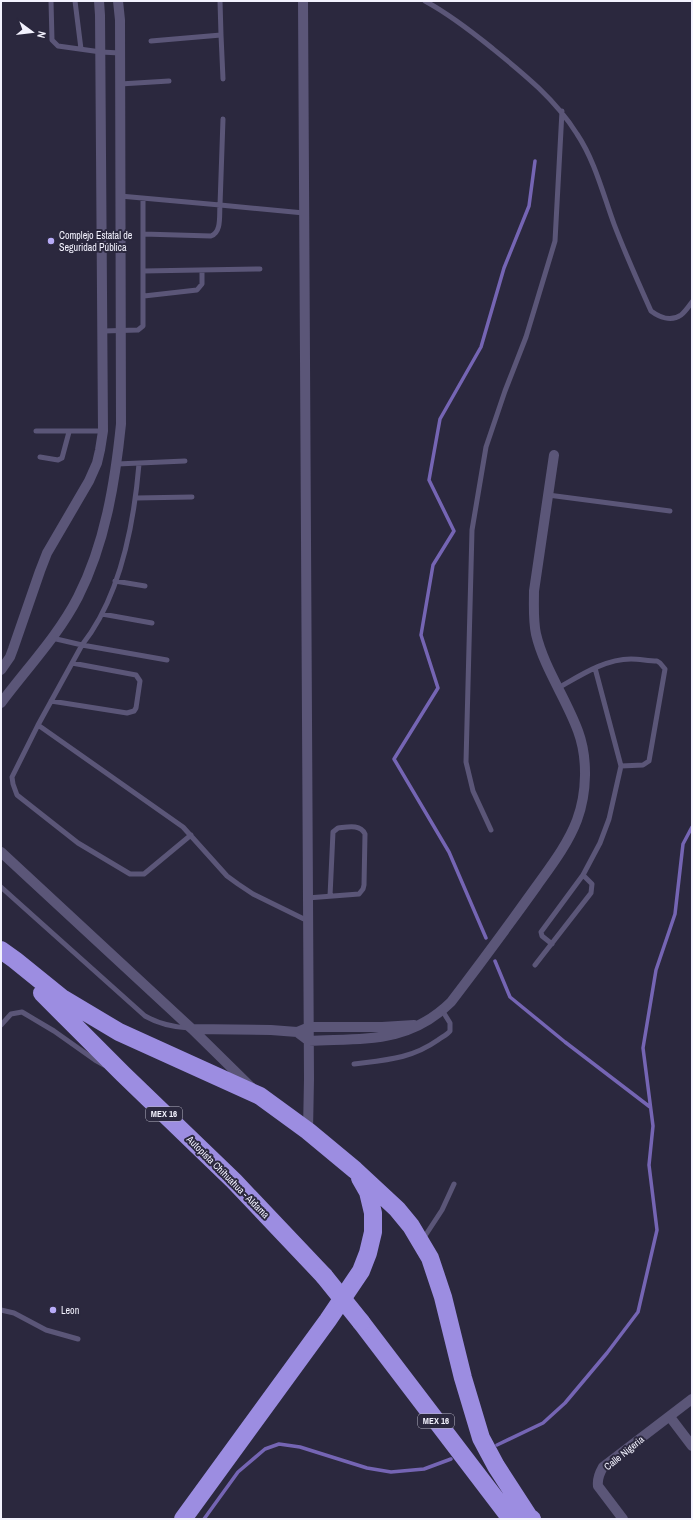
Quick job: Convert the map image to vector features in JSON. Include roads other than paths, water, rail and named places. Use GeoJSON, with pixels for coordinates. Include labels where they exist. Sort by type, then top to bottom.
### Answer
{"type":"FeatureCollection","features":[{"type":"Feature","properties":{"kind":"highway"},"geometry":{"type":"LineString","coordinates":[[1,950],[62,998],[119,1032],[260,1096],[308,1131],[355,1170],[397,1209],[411,1226],[430,1258],[443,1297],[463,1378],[481,1438],[496,1466],[529,1517],[532,1519]]}},
{"type":"Feature","properties":{"kind":"highway","name":"Autopista Chihuahua - Aldama"},"geometry":{"type":"LineString","coordinates":[[1,954],[234,1181],[324,1276],[361,1322],[511,1519]]}},
{"type":"Feature","properties":{"kind":"highway"},"geometry":{"type":"LineString","coordinates":[[183,1519],[328,1320],[361,1271],[368,1253],[373,1232],[373,1213],[368,1192],[355,1170]]}},
{"type":"Feature","properties":{"kind":"street"},"geometry":{"type":"LineString","coordinates":[[1,670],[10,657],[47,553],[89,481],[97,463],[103,431],[99,1]]}},
{"type":"Feature","properties":{"kind":"street"},"geometry":{"type":"LineString","coordinates":[[1,703],[52,638],[78,598],[106,522],[117,464],[121,424],[120,20],[118,1]]}},
{"type":"Feature","properties":{"kind":"street"},"geometry":{"type":"LineString","coordinates":[[303,1],[307,898],[309,1027],[308,1131]]}},
{"type":"Feature","properties":{"kind":"street"},"geometry":{"type":"LineString","coordinates":[[298,1032],[309,1041],[392,1036],[422,1024],[442,1010],[451,1002],[516,915],[560,853],[577,820],[584,791],[585,777],[584,760],[578,732],[540,647],[535,632],[534,591],[554,455]]}},
{"type":"Feature","properties":{"kind":"street"},"geometry":{"type":"LineString","coordinates":[[1,852],[192,1029],[260,1096]]}},
{"type":"Feature","properties":{"kind":"street"},"geometry":{"type":"LineString","coordinates":[[192,1029],[271,1030],[298,1032],[309,1027],[382,1027],[422,1024]]}},
{"type":"Feature","properties":{"kind":"street","name":"Calle Nigeria"},"geometry":{"type":"LineString","coordinates":[[623,1519],[598,1486],[597,1480],[599,1473],[603,1467],[692,1399]]}},
{"type":"Feature","properties":{"kind":"street"},"geometry":{"type":"LineString","coordinates":[[670,1416],[692,1446]]}},
{"type":"Feature","properties":{"kind":"lane"},"geometry":{"type":"LineString","coordinates":[[51,1],[54,42],[58,46],[100,52],[120,53]]}},
{"type":"Feature","properties":{"kind":"lane"},"geometry":{"type":"LineString","coordinates":[[75,1],[81,49]]}},
{"type":"Feature","properties":{"kind":"lane"},"geometry":{"type":"LineString","coordinates":[[220,1],[223,79]]}},
{"type":"Feature","properties":{"kind":"lane"},"geometry":{"type":"LineString","coordinates":[[425,1],[439,8],[515,66],[543,90],[562,112],[578,135],[590,158],[614,224],[651,310],[662,318],[671,318],[680,315],[692,302]]}},
{"type":"Feature","properties":{"kind":"lane"},"geometry":{"type":"LineString","coordinates":[[151,41],[221,35]]}},
{"type":"Feature","properties":{"kind":"lane"},"geometry":{"type":"LineString","coordinates":[[120,84],[170,81]]}},
{"type":"Feature","properties":{"kind":"lane"},"geometry":{"type":"LineString","coordinates":[[491,830],[473,791],[466,762],[472,530],[486,447],[505,391],[526,337],[555,241],[562,112]]}},
{"type":"Feature","properties":{"kind":"lane"},"geometry":{"type":"LineString","coordinates":[[143,234],[211,236],[218,230],[223,119]]}},
{"type":"Feature","properties":{"kind":"lane"},"geometry":{"type":"LineString","coordinates":[[120,196],[304,214]]}},
{"type":"Feature","properties":{"kind":"lane"},"geometry":{"type":"LineString","coordinates":[[103,331],[138,330],[143,326],[143,199]]}},
{"type":"Feature","properties":{"kind":"lane"},"geometry":{"type":"LineString","coordinates":[[143,271],[260,269]]}},
{"type":"Feature","properties":{"kind":"lane"},"geometry":{"type":"LineString","coordinates":[[144,296],[197,290],[202,284],[202,270]]}},
{"type":"Feature","properties":{"kind":"lane"},"geometry":{"type":"LineString","coordinates":[[36,431],[103,431]]}},
{"type":"Feature","properties":{"kind":"lane"},"geometry":{"type":"LineString","coordinates":[[40,457],[58,460],[62,458],[68,432]]}},
{"type":"Feature","properties":{"kind":"lane"},"geometry":{"type":"LineString","coordinates":[[117,464],[185,461]]}},
{"type":"Feature","properties":{"kind":"lane"},"geometry":{"type":"LineString","coordinates":[[139,464],[132,524],[115,581],[102,614],[93,631],[82,645],[38,725],[12,778],[14,791],[17,795],[78,843],[130,874],[144,874],[191,835]]}},
{"type":"Feature","properties":{"kind":"lane"},"geometry":{"type":"LineString","coordinates":[[548,495],[670,511]]}},
{"type":"Feature","properties":{"kind":"lane"},"geometry":{"type":"LineString","coordinates":[[136,498],[192,497]]}},
{"type":"Feature","properties":{"kind":"lane"},"geometry":{"type":"LineString","coordinates":[[115,581],[145,586]]}},
{"type":"Feature","properties":{"kind":"lane"},"geometry":{"type":"LineString","coordinates":[[102,614],[152,623]]}},
{"type":"Feature","properties":{"kind":"lane"},"geometry":{"type":"LineString","coordinates":[[52,638],[82,645],[168,660]]}},
{"type":"Feature","properties":{"kind":"lane"},"geometry":{"type":"LineString","coordinates":[[558,688],[595,668],[618,661],[630,659],[657,661],[660,663],[664,669],[649,761],[643,765],[621,766]]}},
{"type":"Feature","properties":{"kind":"lane"},"geometry":{"type":"LineString","coordinates":[[51,702],[127,713],[134,711],[136,708],[140,681],[136,675],[72,664]]}},
{"type":"Feature","properties":{"kind":"lane"},"geometry":{"type":"LineString","coordinates":[[552,944],[542,936],[542,932],[583,875],[600,843],[608,819],[621,766],[595,668]]}},
{"type":"Feature","properties":{"kind":"lane"},"geometry":{"type":"LineString","coordinates":[[38,725],[183,827],[223,872],[238,884],[254,894],[308,921]]}},
{"type":"Feature","properties":{"kind":"lane"},"geometry":{"type":"LineString","coordinates":[[307,898],[359,894],[363,889],[364,834],[361,828],[338,828],[333,832],[330,896]]}},
{"type":"Feature","properties":{"kind":"lane"},"geometry":{"type":"LineString","coordinates":[[535,965],[591,893],[592,884],[583,875]]}},
{"type":"Feature","properties":{"kind":"lane"},"geometry":{"type":"LineString","coordinates":[[1,887],[145,1016],[156,1022],[174,1027],[192,1029]]}},
{"type":"Feature","properties":{"kind":"lane"},"geometry":{"type":"LineString","coordinates":[[354,1064],[392,1059],[412,1054],[428,1047],[450,1031],[450,1022],[442,1010]]}},
{"type":"Feature","properties":{"kind":"lane"},"geometry":{"type":"LineString","coordinates":[[1,1025],[11,1014],[22,1012],[54,1031],[95,1060],[123,1074]]}},
{"type":"Feature","properties":{"kind":"lane"},"geometry":{"type":"LineString","coordinates":[[421,1241],[442,1210],[454,1184]]}},
{"type":"Feature","properties":{"kind":"lane"},"geometry":{"type":"LineString","coordinates":[[1,1310],[14,1313],[46,1330],[78,1339]]}},
{"type":"Feature","properties":{"kind":"waterway"},"geometry":{"type":"LineString","coordinates":[[486,938],[449,852],[394,759],[438,688],[421,635],[433,565],[454,531],[429,480],[440,419],[481,347],[504,268],[529,206],[535,161]]}},
{"type":"Feature","properties":{"kind":"waterway"},"geometry":{"type":"LineString","coordinates":[[497,1445],[543,1423],[565,1403],[607,1353],[638,1312],[657,1230],[649,1165],[653,1126],[643,1048],[656,970],[675,914],[683,844],[692,827]]}},
{"type":"Feature","properties":{"kind":"waterway"},"geometry":{"type":"LineString","coordinates":[[495,961],[510,997],[565,1042],[650,1107]]}},
{"type":"Feature","properties":{"kind":"waterway"},"geometry":{"type":"LineString","coordinates":[[204,1519],[238,1472],[265,1449],[279,1444],[300,1447],[367,1468],[391,1472],[424,1469],[451,1459]]}},
{"type":"Feature","properties":{"kind":"place","name":"Complejo Estatal de Seguridad Pública"},"geometry":{"type":"Point","coordinates":[51,241]}},
{"type":"Feature","properties":{"kind":"place","name":"Leon"},"geometry":{"type":"Point","coordinates":[53,1310]}}]}
